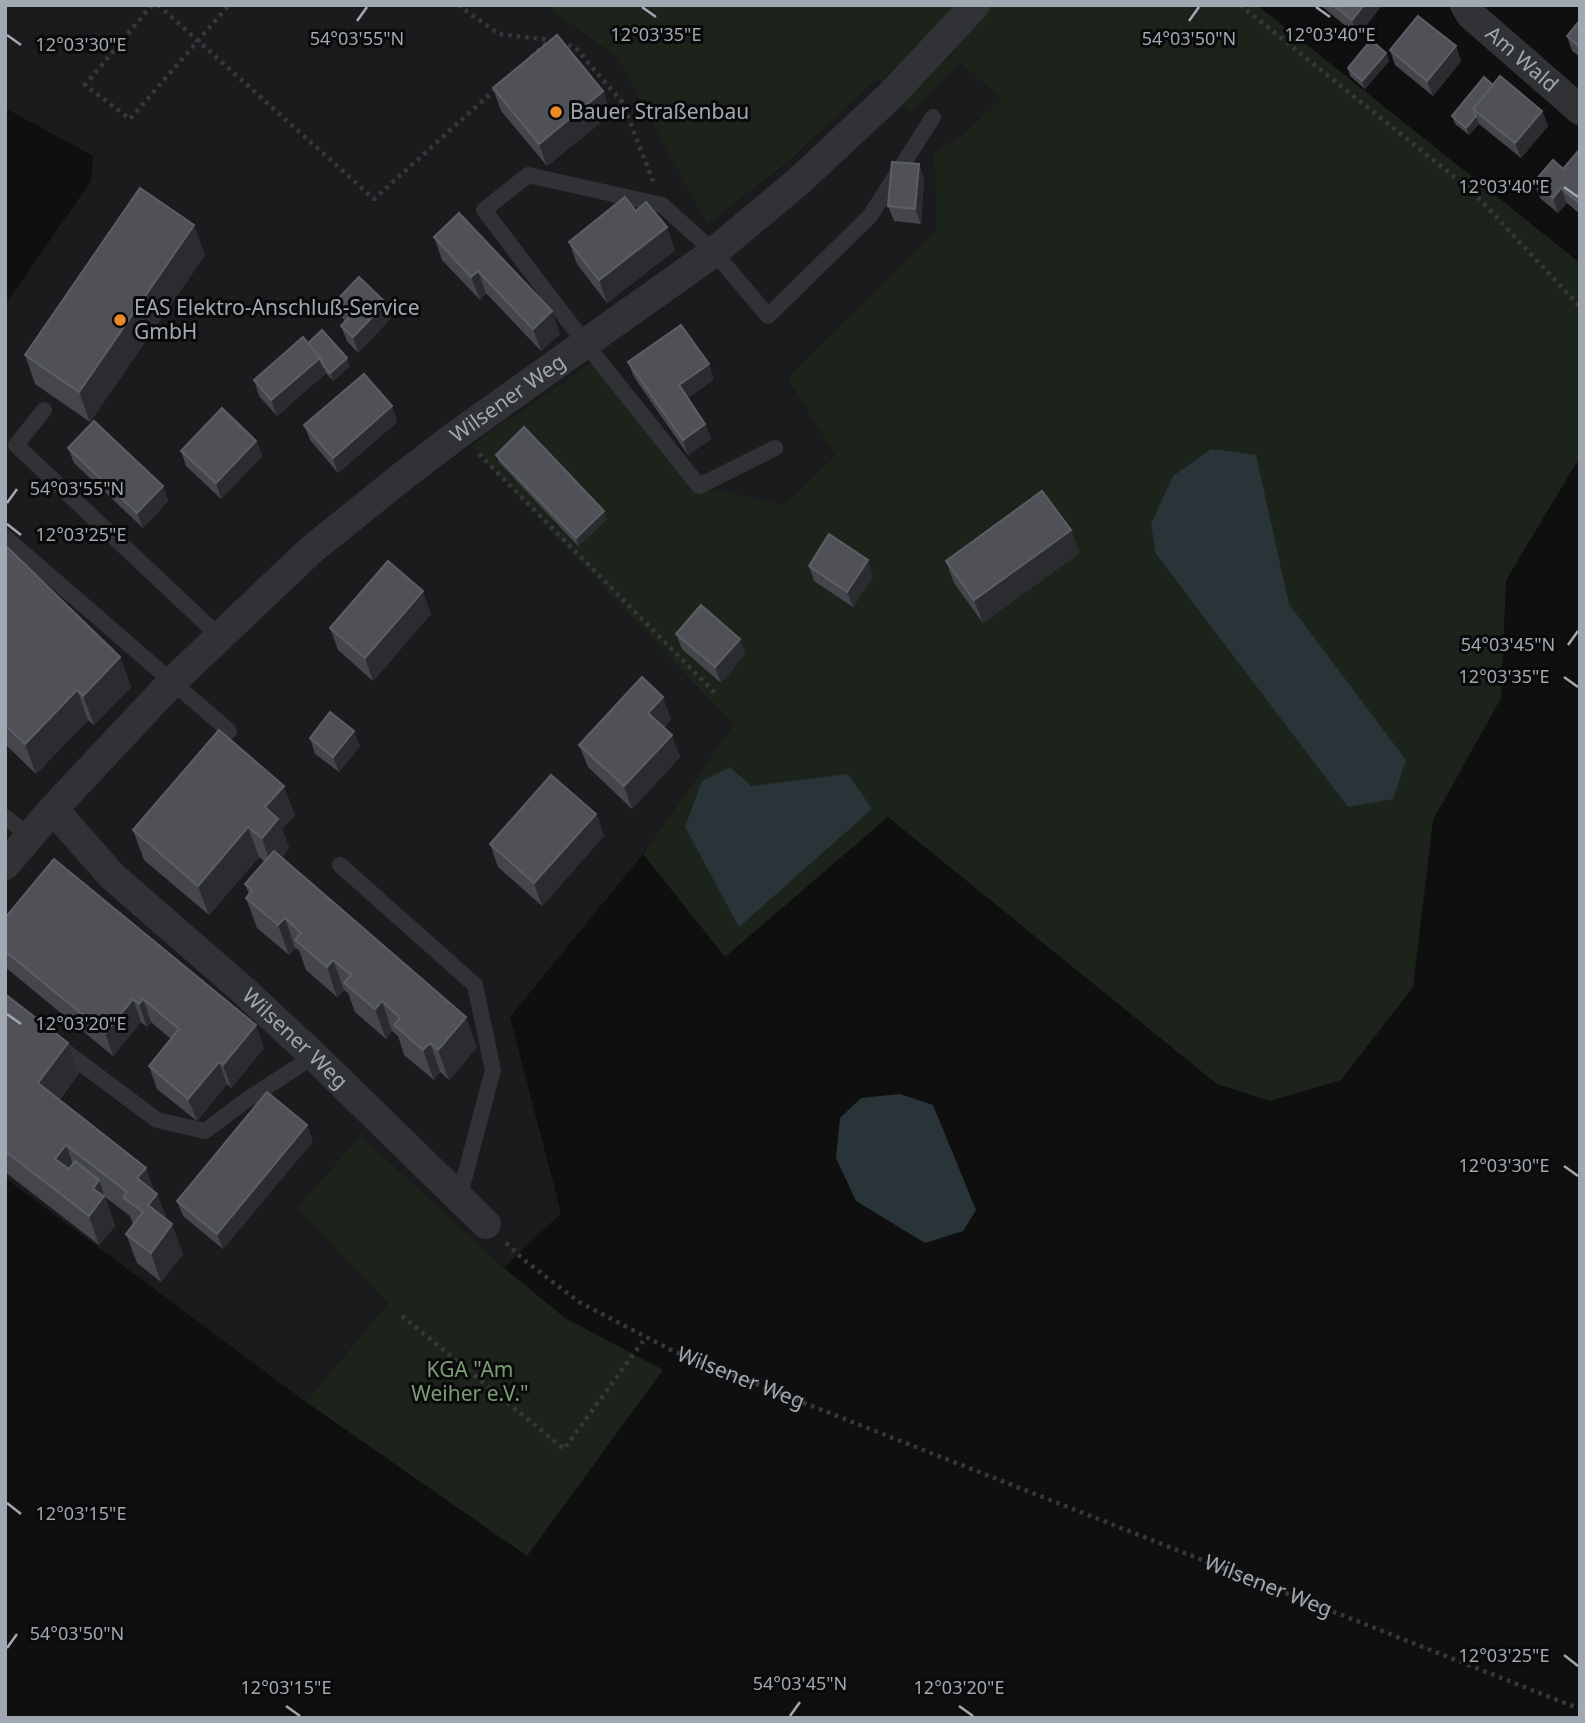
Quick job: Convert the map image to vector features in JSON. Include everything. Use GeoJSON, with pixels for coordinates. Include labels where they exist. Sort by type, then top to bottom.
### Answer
{"type":"FeatureCollection","features":[{"type":"Feature","properties":{"kind":"street","name":"Wilsener Weg"},"geometry":{"type":"LineString","coordinates":[[5,865],[53,809],[173,681],[311,550],[458,434],[714,252],[799,181],[892,94],[975,5]]}},
{"type":"Feature","properties":{"kind":"street","name":"Am Wald"},"geometry":{"type":"LineString","coordinates":[[1465,5],[1471,15],[1580,110]]}},
{"type":"Feature","properties":{"kind":"street","name":"Wilsener Weg"},"geometry":{"type":"LineString","coordinates":[[53,809],[112,876],[314,1056],[486,1224]]}},
{"type":"Feature","properties":{"kind":"lane"},"geometry":{"type":"LineString","coordinates":[[775,448],[699,485],[585,343],[484,210],[528,175],[662,205],[714,252],[768,316],[870,216],[933,117]]}},
{"type":"Feature","properties":{"kind":"lane"},"geometry":{"type":"LineString","coordinates":[[44,410],[16,445],[219,636]]}},
{"type":"Feature","properties":{"kind":"lane"},"geometry":{"type":"LineString","coordinates":[[5,537],[229,731],[202,760]]}},
{"type":"Feature","properties":{"kind":"lane"},"geometry":{"type":"LineString","coordinates":[[5,817],[30,836]]}},
{"type":"Feature","properties":{"kind":"lane"},"geometry":{"type":"LineString","coordinates":[[340,865],[475,985],[493,1070],[459,1198]]}},
{"type":"Feature","properties":{"kind":"lane"},"geometry":{"type":"LineString","coordinates":[[41,1033],[157,1120],[205,1131],[314,1056]]}},
{"type":"Feature","properties":{"kind":"path"},"geometry":{"type":"LineString","coordinates":[[152,5],[85,85],[130,119],[229,5]]}},
{"type":"Feature","properties":{"kind":"path"},"geometry":{"type":"LineString","coordinates":[[158,5],[374,199],[498,86]]}},
{"type":"Feature","properties":{"kind":"path"},"geometry":{"type":"LineString","coordinates":[[458,5],[499,34],[550,40],[575,47],[622,102],[662,205]]}},
{"type":"Feature","properties":{"kind":"path"},"geometry":{"type":"LineString","coordinates":[[1240,5],[1473,192],[1580,307]]}},
{"type":"Feature","properties":{"kind":"path"},"geometry":{"type":"LineString","coordinates":[[529,58],[550,40]]}},
{"type":"Feature","properties":{"kind":"path"},"geometry":{"type":"LineString","coordinates":[[458,434],[718,696]]}},
{"type":"Feature","properties":{"kind":"path","name":"Wilsener Weg"},"geometry":{"type":"LineString","coordinates":[[486,1224],[524,1260],[579,1302],[675,1352],[1580,1709]]}},
{"type":"Feature","properties":{"kind":"path"},"geometry":{"type":"LineString","coordinates":[[402,1316],[564,1449],[646,1337]]}},
{"type":"Feature","properties":{"kind":"shaded area"},"geometry":{"type":"Polygon","coordinates":[[[5,5],[543,5],[617,57],[707,223],[785,166],[878,77],[960,62],[1002,99],[965,133],[934,152],[936,230],[787,378],[835,456],[783,505],[699,486],[472,446],[733,725],[643,854],[510,1017],[561,1213],[504,1268],[361,1137],[296,1208],[388,1303],[306,1402],[5,1178],[5,305],[91,181],[93,156],[5,108],[5,5]]]}},
{"type":"Feature","properties":{"kind":"shaded area"},"geometry":{"type":"Polygon","coordinates":[[[1211,449],[1256,455],[1289,604],[1406,760],[1393,799],[1348,807],[1156,554],[1151,524],[1173,476],[1211,449]]]}},
{"type":"Feature","properties":{"kind":"shaded area"},"geometry":{"type":"Polygon","coordinates":[[[730,767],[751,786],[848,774],[872,809],[739,927],[685,827],[702,781],[730,767]]]}},
{"type":"Feature","properties":{"kind":"shaded area"},"geometry":{"type":"Polygon","coordinates":[[[900,1094],[933,1105],[976,1210],[963,1231],[925,1243],[856,1201],[836,1158],[840,1118],[861,1098],[900,1094]]]}},
{"type":"Feature","properties":{"kind":"green space"},"geometry":{"type":"Polygon","coordinates":[[[543,5],[1257,5],[1580,263],[1580,457],[1506,580],[1501,698],[1433,820],[1413,987],[1341,1080],[1270,1101],[1217,1084],[888,817],[725,957],[643,854],[733,725],[471,446],[597,359],[699,485],[783,505],[835,456],[787,378],[936,230],[934,152],[965,133],[1001,99],[960,62],[911,113],[878,78],[784,166],[707,224],[617,57],[543,5]]]}},
{"type":"Feature","properties":{"kind":"green space","name":"KGA \"Am Weiher e.V.\""},"geometry":{"type":"Polygon","coordinates":[[[361,1136],[504,1268],[565,1318],[663,1370],[527,1556],[306,1402],[388,1303],[296,1208],[361,1136]]]}},
{"type":"Feature","properties":{"kind":"building"},"geometry":{"type":"Polygon","coordinates":[[[1333,5],[1364,5],[1352,20],[1333,5]]]}},
{"type":"Feature","properties":{"kind":"building"},"geometry":{"type":"Polygon","coordinates":[[[1418,16],[1456,46],[1427,81],[1390,50],[1418,16]]]}},
{"type":"Feature","properties":{"kind":"building"},"geometry":{"type":"Polygon","coordinates":[[[1580,20],[1580,47],[1567,36],[1580,20]]]}},
{"type":"Feature","properties":{"kind":"building","name":"Bauer Straßenbau"},"geometry":{"type":"Polygon","coordinates":[[[557,35],[603,91],[539,144],[493,88],[557,35]]]}},
{"type":"Feature","properties":{"kind":"building"},"geometry":{"type":"Polygon","coordinates":[[[1371,40],[1386,53],[1362,81],[1348,68],[1371,40]]]}},
{"type":"Feature","properties":{"kind":"building"},"geometry":{"type":"Polygon","coordinates":[[[1500,76],[1542,111],[1515,143],[1473,109],[1500,76]]]}},
{"type":"Feature","properties":{"kind":"building"},"geometry":{"type":"Polygon","coordinates":[[[1484,77],[1493,85],[1473,109],[1476,116],[1466,128],[1452,116],[1484,77]]]}},
{"type":"Feature","properties":{"kind":"building"},"geometry":{"type":"Polygon","coordinates":[[[1580,149],[1580,204],[1561,188],[1553,198],[1534,182],[1553,160],[1563,169],[1580,149]]]}},
{"type":"Feature","properties":{"kind":"building"},"geometry":{"type":"Polygon","coordinates":[[[892,162],[919,164],[915,209],[888,206],[892,162]]]}},
{"type":"Feature","properties":{"kind":"building"},"geometry":{"type":"Polygon","coordinates":[[[140,188],[194,225],[79,392],[25,355],[140,188]]]}},
{"type":"Feature","properties":{"kind":"building"},"geometry":{"type":"Polygon","coordinates":[[[625,197],[636,211],[646,202],[667,227],[599,280],[569,242],[625,197]]]}},
{"type":"Feature","properties":{"kind":"building"},"geometry":{"type":"Polygon","coordinates":[[[459,213],[552,311],[533,329],[478,271],[471,277],[434,237],[459,213]]]}},
{"type":"Feature","properties":{"kind":"building"},"geometry":{"type":"Polygon","coordinates":[[[359,277],[386,303],[353,337],[341,326],[350,316],[335,302],[359,277]]]}},
{"type":"Feature","properties":{"kind":"building"},"geometry":{"type":"Polygon","coordinates":[[[681,325],[709,364],[679,385],[705,424],[683,440],[628,362],[681,325]]]}},
{"type":"Feature","properties":{"kind":"building"},"geometry":{"type":"Polygon","coordinates":[[[322,330],[347,358],[330,373],[308,343],[322,330]]]}},
{"type":"Feature","properties":{"kind":"building"},"geometry":{"type":"Polygon","coordinates":[[[303,337],[320,358],[271,400],[254,380],[303,337]]]}},
{"type":"Feature","properties":{"kind":"building"},"geometry":{"type":"Polygon","coordinates":[[[364,374],[392,406],[333,458],[304,425],[364,374]]]}},
{"type":"Feature","properties":{"kind":"building"},"geometry":{"type":"Polygon","coordinates":[[[222,408],[256,441],[216,483],[181,451],[222,408]]]}},
{"type":"Feature","properties":{"kind":"building"},"geometry":{"type":"Polygon","coordinates":[[[94,421],[163,486],[137,513],[68,448],[94,421]]]}},
{"type":"Feature","properties":{"kind":"building"},"geometry":{"type":"Polygon","coordinates":[[[524,427],[604,511],[576,538],[496,455],[524,427]]]}},
{"type":"Feature","properties":{"kind":"building"},"geometry":{"type":"Polygon","coordinates":[[[1042,491],[1071,530],[974,600],[946,561],[1042,491]]]}},
{"type":"Feature","properties":{"kind":"building"},"geometry":{"type":"Polygon","coordinates":[[[829,534],[868,560],[847,592],[809,566],[829,534]]]}},
{"type":"Feature","properties":{"kind":"building"},"geometry":{"type":"Polygon","coordinates":[[[5,545],[120,657],[83,696],[77,690],[25,744],[5,725],[5,545]]]}},
{"type":"Feature","properties":{"kind":"building"},"geometry":{"type":"Polygon","coordinates":[[[388,561],[423,591],[365,658],[330,628],[388,561]]]}},
{"type":"Feature","properties":{"kind":"building"},"geometry":{"type":"Polygon","coordinates":[[[701,605],[740,639],[715,667],[676,634],[701,605]]]}},
{"type":"Feature","properties":{"kind":"building"},"geometry":{"type":"Polygon","coordinates":[[[642,677],[663,697],[648,713],[672,735],[624,786],[579,745],[642,677]]]}},
{"type":"Feature","properties":{"kind":"building"},"geometry":{"type":"Polygon","coordinates":[[[330,712],[354,731],[333,757],[310,738],[330,712]]]}},
{"type":"Feature","properties":{"kind":"building"},"geometry":{"type":"Polygon","coordinates":[[[219,730],[284,786],[265,807],[278,819],[262,838],[248,827],[198,886],[133,830],[219,730]]]}},
{"type":"Feature","properties":{"kind":"building"},"geometry":{"type":"Polygon","coordinates":[[[551,775],[596,814],[534,883],[490,844],[551,775]]]}},
{"type":"Feature","properties":{"kind":"building"},"geometry":{"type":"Polygon","coordinates":[[[274,851],[466,1017],[438,1050],[430,1043],[423,1050],[394,1025],[400,1018],[382,1001],[375,1009],[344,983],[351,975],[333,960],[327,967],[295,940],[301,933],[285,918],[278,925],[246,898],[252,890],[245,884],[274,851]]]}},
{"type":"Feature","properties":{"kind":"building"},"geometry":{"type":"Polygon","coordinates":[[[54,859],[256,1025],[223,1065],[219,1062],[188,1099],[149,1066],[179,1029],[143,999],[139,1004],[133,999],[105,1033],[5,951],[5,918],[54,859]]]}},
{"type":"Feature","properties":{"kind":"building"},"geometry":{"type":"Polygon","coordinates":[[[5,994],[68,1043],[38,1083],[146,1168],[137,1178],[157,1194],[148,1205],[172,1224],[151,1253],[126,1234],[143,1212],[123,1197],[127,1192],[66,1145],[55,1159],[69,1169],[75,1161],[99,1180],[93,1189],[104,1196],[89,1216],[5,1151],[5,994]]]}},
{"type":"Feature","properties":{"kind":"building"},"geometry":{"type":"Polygon","coordinates":[[[267,1092],[307,1125],[217,1234],[177,1201],[267,1092]]]}},
{"type":"Feature","properties":{"kind":"place","name":"Bauer Straßenbau"},"geometry":{"type":"Point","coordinates":[556,112]}},
{"type":"Feature","properties":{"kind":"place","name":"EAS Elektro-Anschluß-Service GmbH"},"geometry":{"type":"Point","coordinates":[120,320]}}]}
